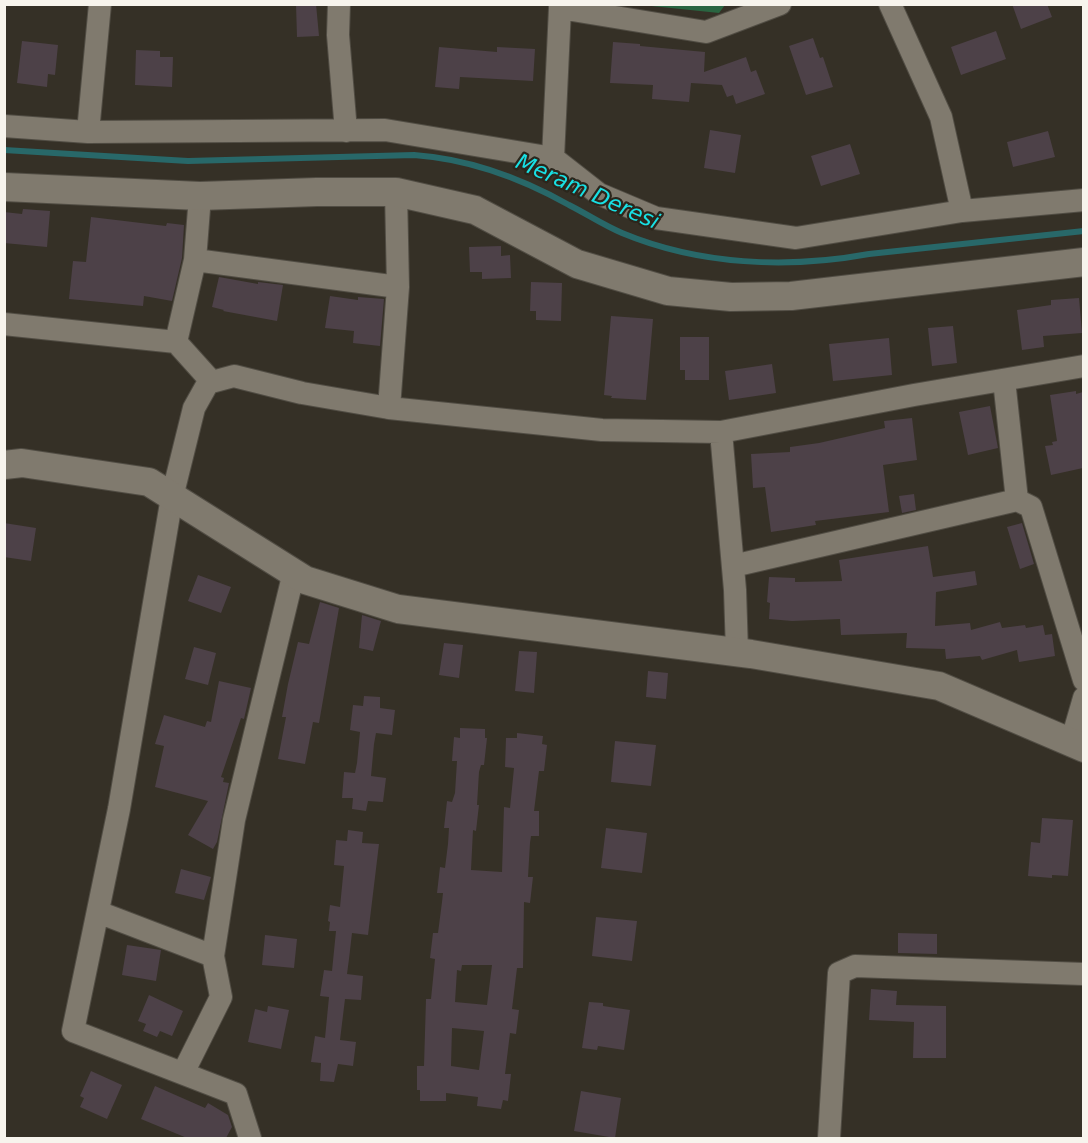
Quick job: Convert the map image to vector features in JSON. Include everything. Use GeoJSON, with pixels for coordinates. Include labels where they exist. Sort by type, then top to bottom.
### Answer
{"type":"FeatureCollection","features":[{"type":"Feature","properties":{"kind":"street"},"geometry":{"type":"LineString","coordinates":[[88,132],[100,4]]}},
{"type":"Feature","properties":{"kind":"street"},"geometry":{"type":"LineString","coordinates":[[339,4],[338,34],[346,131]]}},
{"type":"Feature","properties":{"kind":"street"},"geometry":{"type":"LineString","coordinates":[[553,158],[560,6],[706,32],[780,4]]}},
{"type":"Feature","properties":{"kind":"street"},"geometry":{"type":"LineString","coordinates":[[890,4],[941,117],[962,211]]}},
{"type":"Feature","properties":{"kind":"street"},"geometry":{"type":"LineString","coordinates":[[4,126],[88,132],[385,130],[553,158],[599,194],[656,218],[796,238],[962,211],[1083,200]]}},
{"type":"Feature","properties":{"kind":"street"},"geometry":{"type":"LineString","coordinates":[[4,187],[200,196],[396,192],[475,210],[577,264],[668,291],[731,297],[791,296],[1083,262]]}},
{"type":"Feature","properties":{"kind":"street"},"geometry":{"type":"LineString","coordinates":[[389,408],[398,287],[396,192]]}},
{"type":"Feature","properties":{"kind":"street"},"geometry":{"type":"LineString","coordinates":[[176,342],[195,260],[200,196]]}},
{"type":"Feature","properties":{"kind":"street"},"geometry":{"type":"LineString","coordinates":[[195,260],[398,287]]}},
{"type":"Feature","properties":{"kind":"street"},"geometry":{"type":"LineString","coordinates":[[4,324],[176,342],[212,382]]}},
{"type":"Feature","properties":{"kind":"street"},"geometry":{"type":"LineString","coordinates":[[250,1138],[236,1094],[73,1031],[119,809],[172,496],[194,408],[208,383],[234,376],[302,393],[389,408],[602,430],[721,432],[1083,366]]}},
{"type":"Feature","properties":{"kind":"street"},"geometry":{"type":"LineString","coordinates":[[1004,380],[1017,500]]}},
{"type":"Feature","properties":{"kind":"street"},"geometry":{"type":"LineString","coordinates":[[721,432],[733,566],[737,652]]}},
{"type":"Feature","properties":{"kind":"street"},"geometry":{"type":"LineString","coordinates":[[4,465],[22,462],[149,482],[305,580],[399,609],[737,652],[939,686],[1077,746],[1083,698]]}},
{"type":"Feature","properties":{"kind":"street"},"geometry":{"type":"LineString","coordinates":[[733,566],[1017,500],[1031,507],[1083,681]]}},
{"type":"Feature","properties":{"kind":"street"},"geometry":{"type":"LineString","coordinates":[[183,1073],[221,997],[213,956],[234,820],[294,572]]}},
{"type":"Feature","properties":{"kind":"street"},"geometry":{"type":"LineString","coordinates":[[98,912],[213,956]]}},
{"type":"Feature","properties":{"kind":"street"},"geometry":{"type":"LineString","coordinates":[[829,1138],[839,973],[855,966],[1083,974]]}},
{"type":"Feature","properties":{"kind":"green space"},"geometry":{"type":"Polygon","coordinates":[[[642,5],[725,5],[719,13],[642,5]]]}},
{"type":"Feature","properties":{"kind":"building"},"geometry":{"type":"Polygon","coordinates":[[[296,4],[316,4],[319,36],[297,37],[296,4]]]}},
{"type":"Feature","properties":{"kind":"building"},"geometry":{"type":"Polygon","coordinates":[[[1012,4],[1047,4],[1052,17],[1021,29],[1012,4]]]}},
{"type":"Feature","properties":{"kind":"building"},"geometry":{"type":"Polygon","coordinates":[[[996,31],[1006,59],[961,75],[951,47],[996,31]]]}},
{"type":"Feature","properties":{"kind":"building"},"geometry":{"type":"Polygon","coordinates":[[[813,38],[820,58],[823,57],[833,87],[806,95],[789,46],[813,38]]]}},
{"type":"Feature","properties":{"kind":"building"},"geometry":{"type":"Polygon","coordinates":[[[22,41],[58,45],[55,75],[48,74],[47,87],[17,83],[22,41]]]}},
{"type":"Feature","properties":{"kind":"building"},"geometry":{"type":"Polygon","coordinates":[[[613,42],[705,52],[704,72],[746,57],[751,72],[756,70],[765,94],[736,104],[733,95],[727,97],[722,85],[691,83],[689,102],[652,99],[653,85],[610,83],[613,42]]]}},
{"type":"Feature","properties":{"kind":"building"},"geometry":{"type":"Polygon","coordinates":[[[439,47],[497,52],[497,47],[535,49],[533,81],[460,77],[459,89],[435,87],[439,47]]]}},
{"type":"Feature","properties":{"kind":"building"},"geometry":{"type":"Polygon","coordinates":[[[136,50],[160,51],[160,57],[173,57],[172,87],[135,85],[136,50]]]}},
{"type":"Feature","properties":{"kind":"building"},"geometry":{"type":"Polygon","coordinates":[[[710,130],[741,135],[735,173],[704,168],[710,130]]]}},
{"type":"Feature","properties":{"kind":"building"},"geometry":{"type":"Polygon","coordinates":[[[1048,131],[1055,157],[1013,167],[1007,142],[1048,131]]]}},
{"type":"Feature","properties":{"kind":"building"},"geometry":{"type":"Polygon","coordinates":[[[850,144],[860,174],[821,186],[811,156],[850,144]]]}},
{"type":"Feature","properties":{"kind":"building"},"geometry":{"type":"Polygon","coordinates":[[[23,209],[50,211],[47,247],[4,243],[4,212],[22,214],[23,209]]]}},
{"type":"Feature","properties":{"kind":"building"},"geometry":{"type":"Polygon","coordinates":[[[91,217],[166,226],[167,223],[184,225],[182,258],[172,301],[144,296],[143,306],[69,299],[73,261],[86,262],[91,217]]]}},
{"type":"Feature","properties":{"kind":"building"},"geometry":{"type":"Polygon","coordinates":[[[501,246],[501,256],[510,255],[511,278],[482,279],[482,272],[470,272],[469,247],[501,246]]]}},
{"type":"Feature","properties":{"kind":"building"},"geometry":{"type":"Polygon","coordinates":[[[219,277],[258,284],[258,282],[283,285],[277,321],[212,307],[219,277]]]}},
{"type":"Feature","properties":{"kind":"building"},"geometry":{"type":"Polygon","coordinates":[[[531,282],[562,283],[561,321],[536,320],[536,311],[530,311],[531,282]]]}},
{"type":"Feature","properties":{"kind":"building"},"geometry":{"type":"Polygon","coordinates":[[[330,296],[358,300],[358,297],[384,299],[380,346],[353,343],[354,331],[325,328],[330,296]]]}},
{"type":"Feature","properties":{"kind":"building"},"geometry":{"type":"Polygon","coordinates":[[[1079,298],[1082,333],[1043,336],[1044,347],[1022,350],[1017,310],[1051,305],[1051,300],[1079,298]]]}},
{"type":"Feature","properties":{"kind":"building"},"geometry":{"type":"Polygon","coordinates":[[[611,316],[653,319],[646,400],[611,398],[612,396],[604,395],[611,316]]]}},
{"type":"Feature","properties":{"kind":"building"},"geometry":{"type":"Polygon","coordinates":[[[953,326],[957,363],[932,366],[928,328],[953,326]]]}},
{"type":"Feature","properties":{"kind":"building"},"geometry":{"type":"Polygon","coordinates":[[[680,337],[709,337],[709,380],[685,380],[685,370],[680,370],[680,337]]]}},
{"type":"Feature","properties":{"kind":"building"},"geometry":{"type":"Polygon","coordinates":[[[889,338],[892,375],[833,381],[829,344],[889,338]]]}},
{"type":"Feature","properties":{"kind":"building"},"geometry":{"type":"Polygon","coordinates":[[[772,364],[776,393],[729,400],[725,371],[772,364]]]}},
{"type":"Feature","properties":{"kind":"building"},"geometry":{"type":"Polygon","coordinates":[[[1076,391],[1076,394],[1083,392],[1083,468],[1051,475],[1045,446],[1053,445],[1052,442],[1057,441],[1050,395],[1076,391]]]}},
{"type":"Feature","properties":{"kind":"building"},"geometry":{"type":"Polygon","coordinates":[[[990,406],[998,448],[968,455],[959,412],[990,406]]]}},
{"type":"Feature","properties":{"kind":"building"},"geometry":{"type":"Polygon","coordinates":[[[912,418],[917,460],[883,465],[889,512],[815,521],[816,525],[771,532],[765,487],[753,488],[751,454],[790,452],[790,447],[885,428],[884,421],[912,418]]]}},
{"type":"Feature","properties":{"kind":"building"},"geometry":{"type":"Polygon","coordinates":[[[914,494],[916,510],[902,513],[899,496],[914,494]]]}},
{"type":"Feature","properties":{"kind":"building"},"geometry":{"type":"Polygon","coordinates":[[[4,523],[36,528],[31,561],[4,557],[4,523]]]}},
{"type":"Feature","properties":{"kind":"building"},"geometry":{"type":"Polygon","coordinates":[[[1022,523],[1034,564],[1020,569],[1007,527],[1022,523]]]}},
{"type":"Feature","properties":{"kind":"building"},"geometry":{"type":"Polygon","coordinates":[[[928,546],[933,577],[975,571],[977,585],[936,592],[935,626],[970,623],[971,630],[1000,622],[1002,628],[1043,625],[1045,635],[1052,634],[1055,656],[1019,662],[1017,650],[982,660],[980,656],[946,659],[945,649],[906,648],[907,633],[841,635],[840,619],[792,621],[769,619],[770,603],[767,602],[769,577],[795,578],[795,582],[842,581],[839,560],[928,546]]]}},
{"type":"Feature","properties":{"kind":"building"},"geometry":{"type":"Polygon","coordinates":[[[198,575],[231,587],[221,613],[188,601],[198,575]]]}},
{"type":"Feature","properties":{"kind":"building"},"geometry":{"type":"Polygon","coordinates":[[[320,602],[339,608],[319,723],[313,722],[305,764],[278,759],[286,717],[282,717],[298,642],[309,644],[320,602]]]}},
{"type":"Feature","properties":{"kind":"building"},"geometry":{"type":"Polygon","coordinates":[[[362,615],[381,621],[373,651],[359,648],[362,615]]]}},
{"type":"Feature","properties":{"kind":"building"},"geometry":{"type":"Polygon","coordinates":[[[444,643],[463,645],[459,678],[439,675],[444,643]]]}},
{"type":"Feature","properties":{"kind":"building"},"geometry":{"type":"Polygon","coordinates":[[[194,647],[216,653],[208,685],[185,679],[194,647]]]}},
{"type":"Feature","properties":{"kind":"building"},"geometry":{"type":"Polygon","coordinates":[[[519,651],[537,652],[534,693],[515,691],[519,651]]]}},
{"type":"Feature","properties":{"kind":"building"},"geometry":{"type":"Polygon","coordinates":[[[648,671],[668,673],[666,699],[646,697],[648,671]]]}},
{"type":"Feature","properties":{"kind":"building"},"geometry":{"type":"Polygon","coordinates":[[[219,681],[251,688],[244,719],[241,718],[221,777],[224,778],[223,782],[229,783],[217,842],[213,849],[188,835],[208,801],[155,787],[164,746],[155,744],[164,715],[205,727],[207,721],[211,722],[219,681]]]}},
{"type":"Feature","properties":{"kind":"building"},"geometry":{"type":"Polygon","coordinates":[[[364,696],[380,697],[380,708],[395,710],[392,735],[376,733],[374,744],[371,776],[386,778],[383,802],[368,801],[366,811],[352,809],[353,798],[342,798],[344,772],[355,773],[357,763],[360,732],[350,730],[353,705],[363,706],[364,696]]]}},
{"type":"Feature","properties":{"kind":"building"},"geometry":{"type":"Polygon","coordinates":[[[460,728],[485,729],[485,738],[487,738],[484,765],[481,765],[479,772],[477,805],[479,805],[476,831],[473,830],[471,870],[502,872],[504,807],[510,808],[514,768],[505,767],[506,738],[517,738],[517,733],[543,736],[542,744],[547,745],[544,771],[539,771],[534,811],[539,811],[539,836],[531,836],[530,843],[528,877],[533,877],[530,903],[524,902],[523,968],[517,968],[512,1009],[519,1010],[516,1034],[510,1033],[505,1074],[511,1074],[508,1101],[503,1100],[501,1109],[477,1106],[478,1097],[446,1093],[446,1101],[420,1101],[420,1090],[417,1090],[417,1066],[424,1066],[426,999],[431,999],[435,959],[430,958],[433,933],[438,933],[443,893],[437,893],[440,867],[445,868],[448,844],[449,828],[444,828],[447,801],[452,802],[455,793],[457,761],[452,761],[454,737],[460,738],[460,728]],[[462,965],[461,971],[457,970],[455,1002],[487,1005],[492,965],[462,965]],[[452,1028],[451,1066],[479,1070],[484,1031],[452,1028]]]}},
{"type":"Feature","properties":{"kind":"building"},"geometry":{"type":"Polygon","coordinates":[[[615,741],[656,745],[651,786],[611,782],[615,741]]]}},
{"type":"Feature","properties":{"kind":"building"},"geometry":{"type":"Polygon","coordinates":[[[1042,818],[1073,820],[1068,876],[1052,875],[1052,878],[1028,876],[1031,842],[1040,843],[1042,818]]]}},
{"type":"Feature","properties":{"kind":"building"},"geometry":{"type":"Polygon","coordinates":[[[606,828],[647,833],[642,873],[601,868],[606,828]]]}},
{"type":"Feature","properties":{"kind":"building"},"geometry":{"type":"Polygon","coordinates":[[[348,830],[363,832],[362,843],[379,844],[368,935],[352,933],[347,974],[363,976],[361,1000],[345,999],[340,1040],[356,1042],[353,1066],[338,1064],[334,1082],[320,1081],[321,1063],[311,1062],[315,1036],[325,1038],[329,997],[320,996],[324,970],[332,971],[336,931],[329,931],[330,905],[340,907],[344,866],[334,865],[336,840],[347,841],[348,830]]]}},
{"type":"Feature","properties":{"kind":"building"},"geometry":{"type":"Polygon","coordinates":[[[181,869],[211,877],[204,900],[175,893],[181,869]]]}},
{"type":"Feature","properties":{"kind":"building"},"geometry":{"type":"Polygon","coordinates":[[[596,917],[637,921],[632,961],[592,956],[596,917]]]}},
{"type":"Feature","properties":{"kind":"building"},"geometry":{"type":"Polygon","coordinates":[[[898,933],[937,934],[937,954],[898,953],[898,933]]]}},
{"type":"Feature","properties":{"kind":"building"},"geometry":{"type":"Polygon","coordinates":[[[265,935],[297,939],[294,968],[262,965],[265,935]]]}},
{"type":"Feature","properties":{"kind":"building"},"geometry":{"type":"Polygon","coordinates":[[[127,945],[161,950],[156,981],[122,975],[127,945]]]}},
{"type":"Feature","properties":{"kind":"building"},"geometry":{"type":"Polygon","coordinates":[[[871,989],[897,991],[896,1005],[946,1006],[946,1058],[913,1058],[914,1022],[869,1020],[871,989]]]}},
{"type":"Feature","properties":{"kind":"building"},"geometry":{"type":"Polygon","coordinates":[[[149,995],[183,1011],[172,1036],[160,1031],[157,1037],[143,1031],[146,1024],[138,1021],[149,995]]]}},
{"type":"Feature","properties":{"kind":"building"},"geometry":{"type":"Polygon","coordinates":[[[589,1002],[630,1010],[624,1050],[598,1046],[597,1050],[582,1048],[589,1002]]]}},
{"type":"Feature","properties":{"kind":"building"},"geometry":{"type":"Polygon","coordinates":[[[268,1006],[289,1010],[281,1049],[248,1042],[255,1009],[267,1012],[268,1006]]]}},
{"type":"Feature","properties":{"kind":"building"},"geometry":{"type":"Polygon","coordinates":[[[91,1071],[122,1085],[107,1119],[80,1107],[84,1098],[80,1096],[91,1071]]]}},
{"type":"Feature","properties":{"kind":"building"},"geometry":{"type":"Polygon","coordinates":[[[155,1086],[205,1108],[208,1103],[228,1115],[232,1127],[226,1138],[187,1138],[141,1119],[155,1086]]]}},
{"type":"Feature","properties":{"kind":"building"},"geometry":{"type":"Polygon","coordinates":[[[581,1091],[621,1098],[615,1138],[574,1131],[581,1091]]]}},
{"type":"Feature","properties":{"kind":"waterway","name":"Meram Deresi"},"geometry":{"type":"LineString","coordinates":[[4,150],[188,161],[414,155],[435,157],[475,165],[514,178],[551,195],[615,230],[651,244],[712,258],[744,261],[807,262],[1084,231]]}}]}
